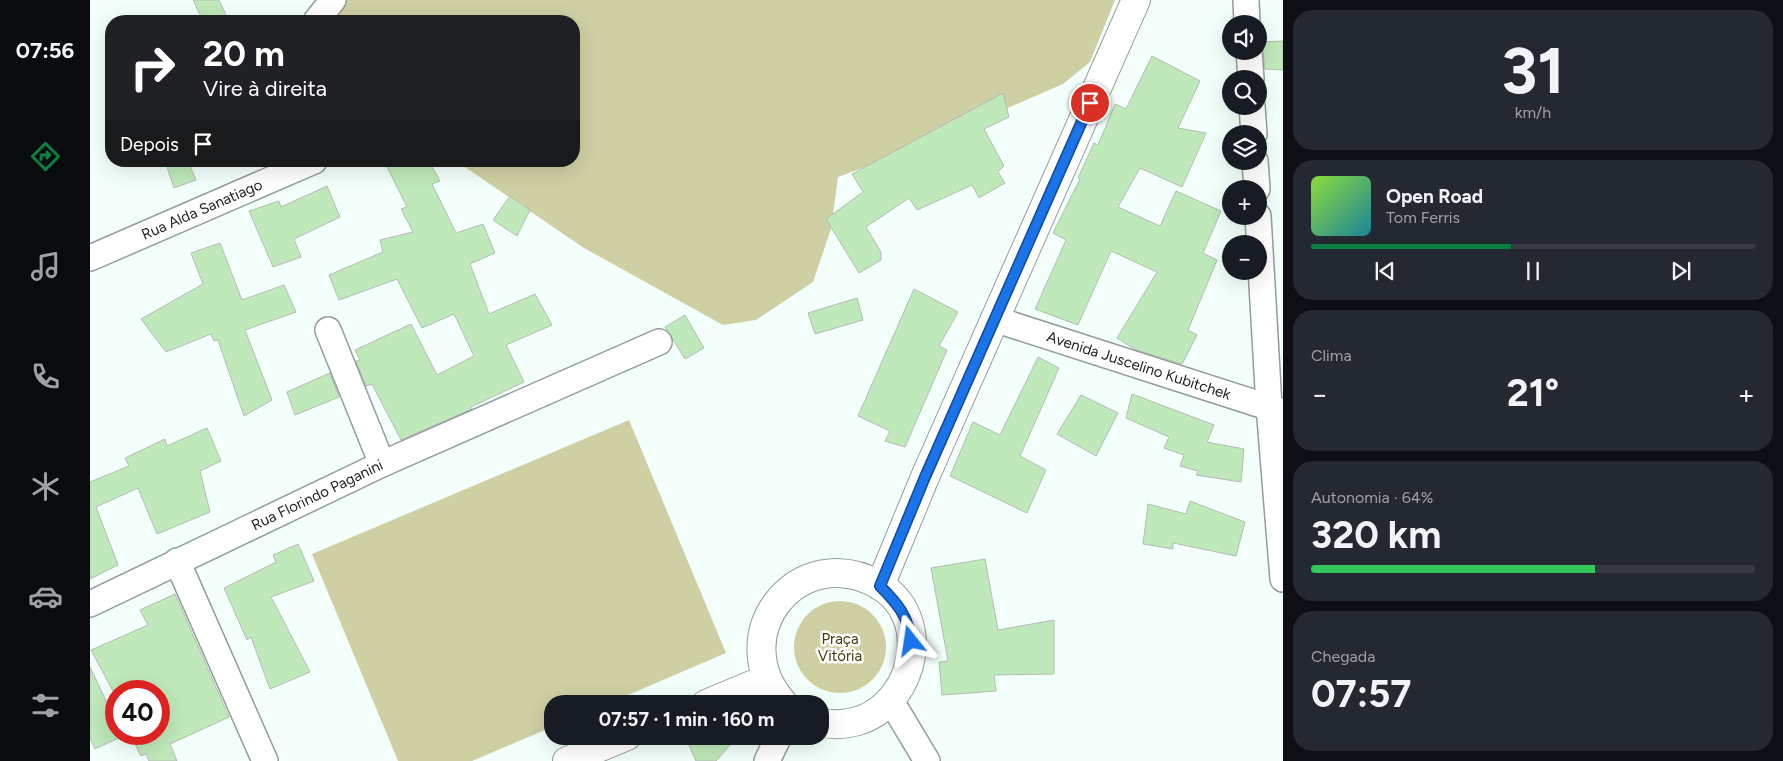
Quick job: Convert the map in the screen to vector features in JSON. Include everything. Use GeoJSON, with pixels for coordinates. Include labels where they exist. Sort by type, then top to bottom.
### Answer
{"type":"FeatureCollection","features":[{"type":"Feature","properties":{"kind":"street"},"geometry":{"type":"LineString","coordinates":[[321,15],[333,0]]}},
{"type":"Feature","properties":{"kind":"street"},"geometry":{"type":"LineString","coordinates":[[880,586],[994,319],[1136,0]]}},
{"type":"Feature","properties":{"kind":"street"},"geometry":{"type":"LineString","coordinates":[[1246,0],[1247,15]]}},
{"type":"Feature","properties":{"kind":"street","name":"Rua Alda Sanatiago"},"geometry":{"type":"LineString","coordinates":[[90,258],[300,167]]}},
{"type":"Feature","properties":{"kind":"street"},"geometry":{"type":"LineString","coordinates":[[1259,225],[1278,404],[1283,579]]}},
{"type":"Feature","properties":{"kind":"street","name":"Avenida Juscelino Kubitchek"},"geometry":{"type":"LineString","coordinates":[[994,319],[1278,404]]}},
{"type":"Feature","properties":{"kind":"street"},"geometry":{"type":"LineString","coordinates":[[328,330],[382,464]]}},
{"type":"Feature","properties":{"kind":"street","name":"Rua Florindo Paganini"},"geometry":{"type":"LineString","coordinates":[[90,604],[382,464],[659,342]]}},
{"type":"Feature","properties":{"kind":"street"},"geometry":{"type":"LineString","coordinates":[[177,561],[265,761]]}},
{"type":"Feature","properties":{"kind":"street"},"geometry":{"type":"LineString","coordinates":[[778,695],[766,679],[760,656],[762,632],[771,610],[786,592],[805,579],[831,573],[857,575],[880,586],[899,605],[910,628],[912,654],[906,680],[891,701],[872,716],[850,724],[829,723]]}},
{"type":"Feature","properties":{"kind":"street"},"geometry":{"type":"LineString","coordinates":[[728,695],[766,679]]}},
{"type":"Feature","properties":{"kind":"street"},"geometry":{"type":"LineString","coordinates":[[891,701],[927,761]]}},
{"type":"Feature","properties":{"kind":"street"},"geometry":{"type":"LineString","coordinates":[[566,761],[605,745]]}},
{"type":"Feature","properties":{"kind":"street"},"geometry":{"type":"LineString","coordinates":[[767,761],[775,745]]}},
{"type":"Feature","properties":{"kind":"green space"},"geometry":{"type":"Polygon","coordinates":[[[324,0],[1115,0],[1090,62],[1063,84],[911,150],[838,177],[831,229],[813,282],[756,320],[723,325],[584,248],[465,167],[580,167],[580,15],[312,15],[324,0]]]}},
{"type":"Feature","properties":{"kind":"green space"},"geometry":{"type":"Polygon","coordinates":[[[629,420],[726,653],[628,695],[544,695],[544,730],[472,761],[398,761],[312,554],[629,420]]]}},
{"type":"Feature","properties":{"kind":"green space","name":"Praça Vitória"},"geometry":{"type":"Polygon","coordinates":[[[840,601],[857,605],[872,615],[882,630],[886,647],[882,664],[872,679],[857,689],[840,693],[823,689],[808,679],[798,664],[794,647],[798,630],[808,615],[823,605],[840,601]]]}},
{"type":"Feature","properties":{"kind":"building"},"geometry":{"type":"Polygon","coordinates":[[[193,0],[219,0],[226,15],[200,15],[193,0]]]}},
{"type":"Feature","properties":{"kind":"building"},"geometry":{"type":"Polygon","coordinates":[[[1283,41],[1283,70],[1265,69],[1264,60],[1267,60],[1267,42],[1283,41]]]}},
{"type":"Feature","properties":{"kind":"building"},"geometry":{"type":"Polygon","coordinates":[[[1152,56],[1200,81],[1178,128],[1206,133],[1182,187],[1140,168],[1118,207],[1160,226],[1176,191],[1221,211],[1203,253],[1217,260],[1188,330],[1197,335],[1182,364],[1136,350],[1117,338],[1157,272],[1111,251],[1078,325],[1035,309],[1066,240],[1053,233],[1080,179],[1078,178],[1094,143],[1098,145],[1115,104],[1126,109],[1152,56]]]}},
{"type":"Feature","properties":{"kind":"building"},"geometry":{"type":"Polygon","coordinates":[[[1003,93],[1009,117],[984,129],[1004,166],[998,172],[1005,183],[979,198],[972,185],[917,210],[909,198],[866,227],[881,252],[881,260],[859,273],[826,219],[863,192],[852,174],[1003,93]]]}},
{"type":"Feature","properties":{"kind":"building"},"geometry":{"type":"Polygon","coordinates":[[[167,167],[191,167],[196,180],[174,188],[167,167]]]}},
{"type":"Feature","properties":{"kind":"building"},"geometry":{"type":"Polygon","coordinates":[[[387,167],[432,167],[440,181],[432,184],[456,233],[483,224],[495,253],[470,264],[489,314],[535,294],[552,325],[506,345],[524,382],[471,407],[472,409],[401,440],[372,384],[366,386],[356,361],[360,360],[355,350],[411,324],[437,375],[474,356],[454,314],[422,328],[397,279],[339,300],[329,275],[383,252],[380,240],[413,232],[401,209],[407,207],[387,167]]]}},
{"type":"Feature","properties":{"kind":"building"},"geometry":{"type":"Polygon","coordinates":[[[327,186],[340,217],[294,239],[301,257],[273,267],[249,211],[279,201],[281,207],[327,186]]]}},
{"type":"Feature","properties":{"kind":"building"},"geometry":{"type":"Polygon","coordinates":[[[510,196],[530,210],[517,236],[493,220],[510,196]]]}},
{"type":"Feature","properties":{"kind":"building"},"geometry":{"type":"Polygon","coordinates":[[[220,243],[242,300],[284,285],[296,312],[245,330],[272,400],[244,416],[218,340],[214,341],[211,334],[166,352],[141,319],[203,284],[191,253],[220,243]]]}},
{"type":"Feature","properties":{"kind":"building"},"geometry":{"type":"Polygon","coordinates":[[[914,289],[958,312],[939,346],[947,350],[905,447],[885,441],[890,431],[858,416],[914,289]]]}},
{"type":"Feature","properties":{"kind":"building"},"geometry":{"type":"Polygon","coordinates":[[[857,298],[863,320],[815,334],[808,313],[857,298]]]}},
{"type":"Feature","properties":{"kind":"building"},"geometry":{"type":"Polygon","coordinates":[[[685,315],[704,348],[685,359],[665,327],[685,315]]]}},
{"type":"Feature","properties":{"kind":"building"},"geometry":{"type":"Polygon","coordinates":[[[1038,357],[1059,368],[1020,456],[1046,470],[1027,513],[950,476],[973,422],[1000,435],[1038,357]]]}},
{"type":"Feature","properties":{"kind":"building"},"geometry":{"type":"Polygon","coordinates":[[[330,373],[339,397],[295,415],[287,392],[330,373]]]}},
{"type":"Feature","properties":{"kind":"building"},"geometry":{"type":"Polygon","coordinates":[[[1132,394],[1214,425],[1207,442],[1244,449],[1241,482],[1196,475],[1198,471],[1180,466],[1184,455],[1164,448],[1169,437],[1126,418],[1132,394]]]}},
{"type":"Feature","properties":{"kind":"building"},"geometry":{"type":"Polygon","coordinates":[[[1081,395],[1118,413],[1096,456],[1057,434],[1081,395]]]}},
{"type":"Feature","properties":{"kind":"building"},"geometry":{"type":"Polygon","coordinates":[[[207,428],[221,461],[200,471],[210,512],[157,534],[138,488],[96,507],[118,565],[90,579],[90,482],[129,466],[125,458],[165,439],[167,446],[207,428]]]}},
{"type":"Feature","properties":{"kind":"building"},"geometry":{"type":"Polygon","coordinates":[[[1190,501],[1245,522],[1236,556],[1173,543],[1173,549],[1143,544],[1148,504],[1186,514],[1190,501]]]}},
{"type":"Feature","properties":{"kind":"building"},"geometry":{"type":"Polygon","coordinates":[[[298,544],[314,581],[271,597],[310,672],[270,689],[251,637],[247,640],[224,588],[276,562],[273,555],[298,544]]]}},
{"type":"Feature","properties":{"kind":"building"},"geometry":{"type":"Polygon","coordinates":[[[985,559],[998,630],[1054,620],[1054,674],[994,675],[996,691],[942,695],[939,662],[948,661],[931,568],[985,559]]]}},
{"type":"Feature","properties":{"kind":"building"},"geometry":{"type":"Polygon","coordinates":[[[175,594],[229,717],[170,744],[170,680],[107,680],[91,650],[148,625],[140,610],[175,594]]]}},
{"type":"Feature","properties":{"kind":"building"},"geometry":{"type":"Polygon","coordinates":[[[90,667],[105,699],[105,744],[95,749],[90,738],[90,667]]]}},
{"type":"Feature","properties":{"kind":"building"},"geometry":{"type":"Polygon","coordinates":[[[170,744],[177,761],[149,761],[146,754],[141,756],[136,745],[170,744]]]}},
{"type":"Feature","properties":{"kind":"building"},"geometry":{"type":"Polygon","coordinates":[[[689,745],[730,745],[716,761],[696,761],[689,745]]]}},
{"type":"Feature","properties":{"kind":"route"},"geometry":{"type":"LineString","coordinates":[[911,641],[910,628],[899,605],[880,586],[925,477],[1090,103]]}}]}
